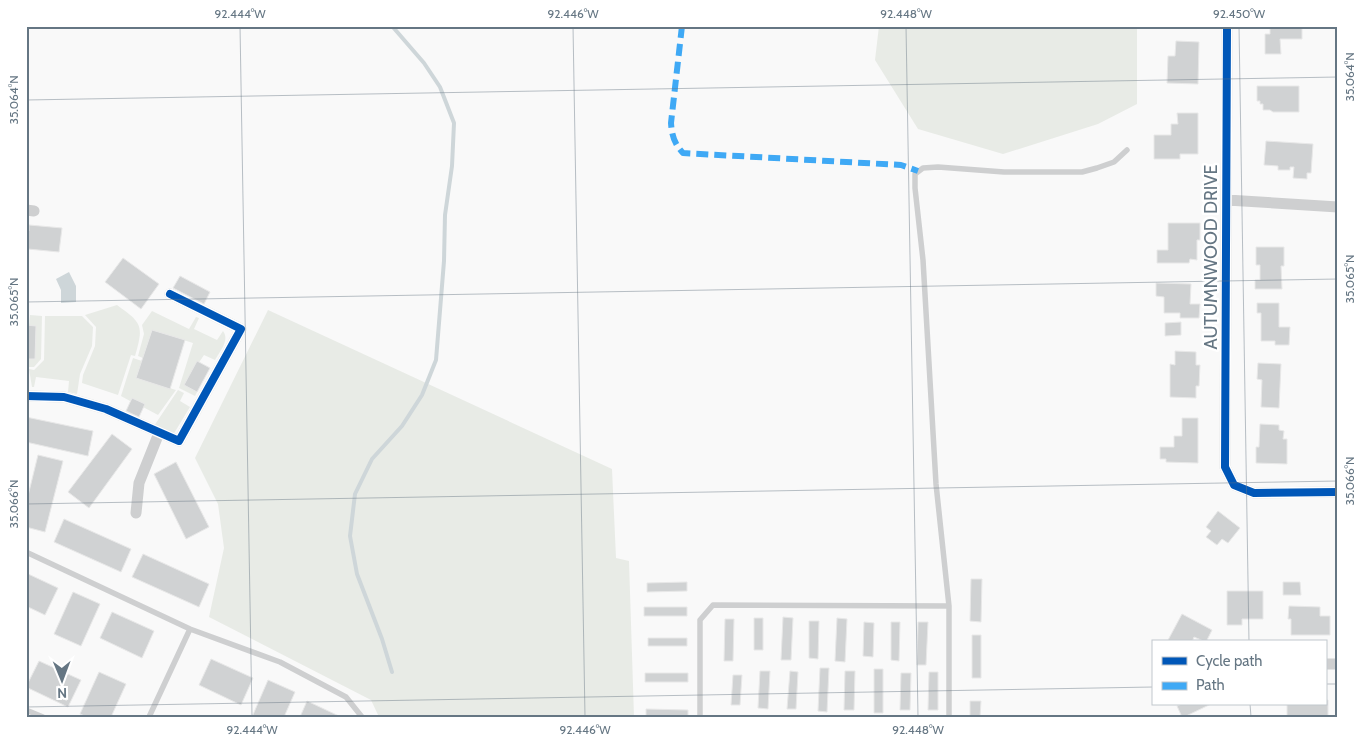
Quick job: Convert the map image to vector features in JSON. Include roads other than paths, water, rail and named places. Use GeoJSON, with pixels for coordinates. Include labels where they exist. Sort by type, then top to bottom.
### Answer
{"type":"FeatureCollection","features":[{"type":"Feature","properties":{"kind":"street","name":"AUTUMNWOOD DRIVE"},"geometry":{"type":"LineString","coordinates":[[1227,26],[1225,467],[1234,485],[1254,493],[1338,492]]}},
{"type":"Feature","properties":{"kind":"street"},"geometry":{"type":"LineString","coordinates":[[1227,200],[1338,207]]}},
{"type":"Feature","properties":{"kind":"street"},"geometry":{"type":"LineString","coordinates":[[26,396],[64,397],[106,410],[179,441],[241,329],[170,294]]}},
{"type":"Feature","properties":{"kind":"street"},"geometry":{"type":"LineString","coordinates":[[136,513],[139,483],[159,433]]}},
{"type":"Feature","properties":{"kind":"lane"},"geometry":{"type":"LineString","coordinates":[[949,717],[949,606],[936,484],[923,260],[915,174],[923,168],[938,167],[1004,172],[1082,172],[1114,162],[1127,150]]}},
{"type":"Feature","properties":{"kind":"lane"},"geometry":{"type":"LineString","coordinates":[[26,552],[190,629],[280,662],[346,698],[362,717]]}},
{"type":"Feature","properties":{"kind":"lane"},"geometry":{"type":"LineString","coordinates":[[700,717],[700,620],[713,606],[949,606]]}},
{"type":"Feature","properties":{"kind":"lane"},"geometry":{"type":"LineString","coordinates":[[149,717],[190,629]]}},
{"type":"Feature","properties":{"kind":"lane"},"geometry":{"type":"LineString","coordinates":[[26,710],[43,717]]}},
{"type":"Feature","properties":{"kind":"waterway"},"geometry":{"type":"LineString","coordinates":[[392,26],[424,63],[440,87],[454,123],[452,166],[445,215],[444,261],[436,360],[422,395],[402,426],[372,459],[355,494],[350,536],[357,574],[382,639],[392,672]]}}]}
